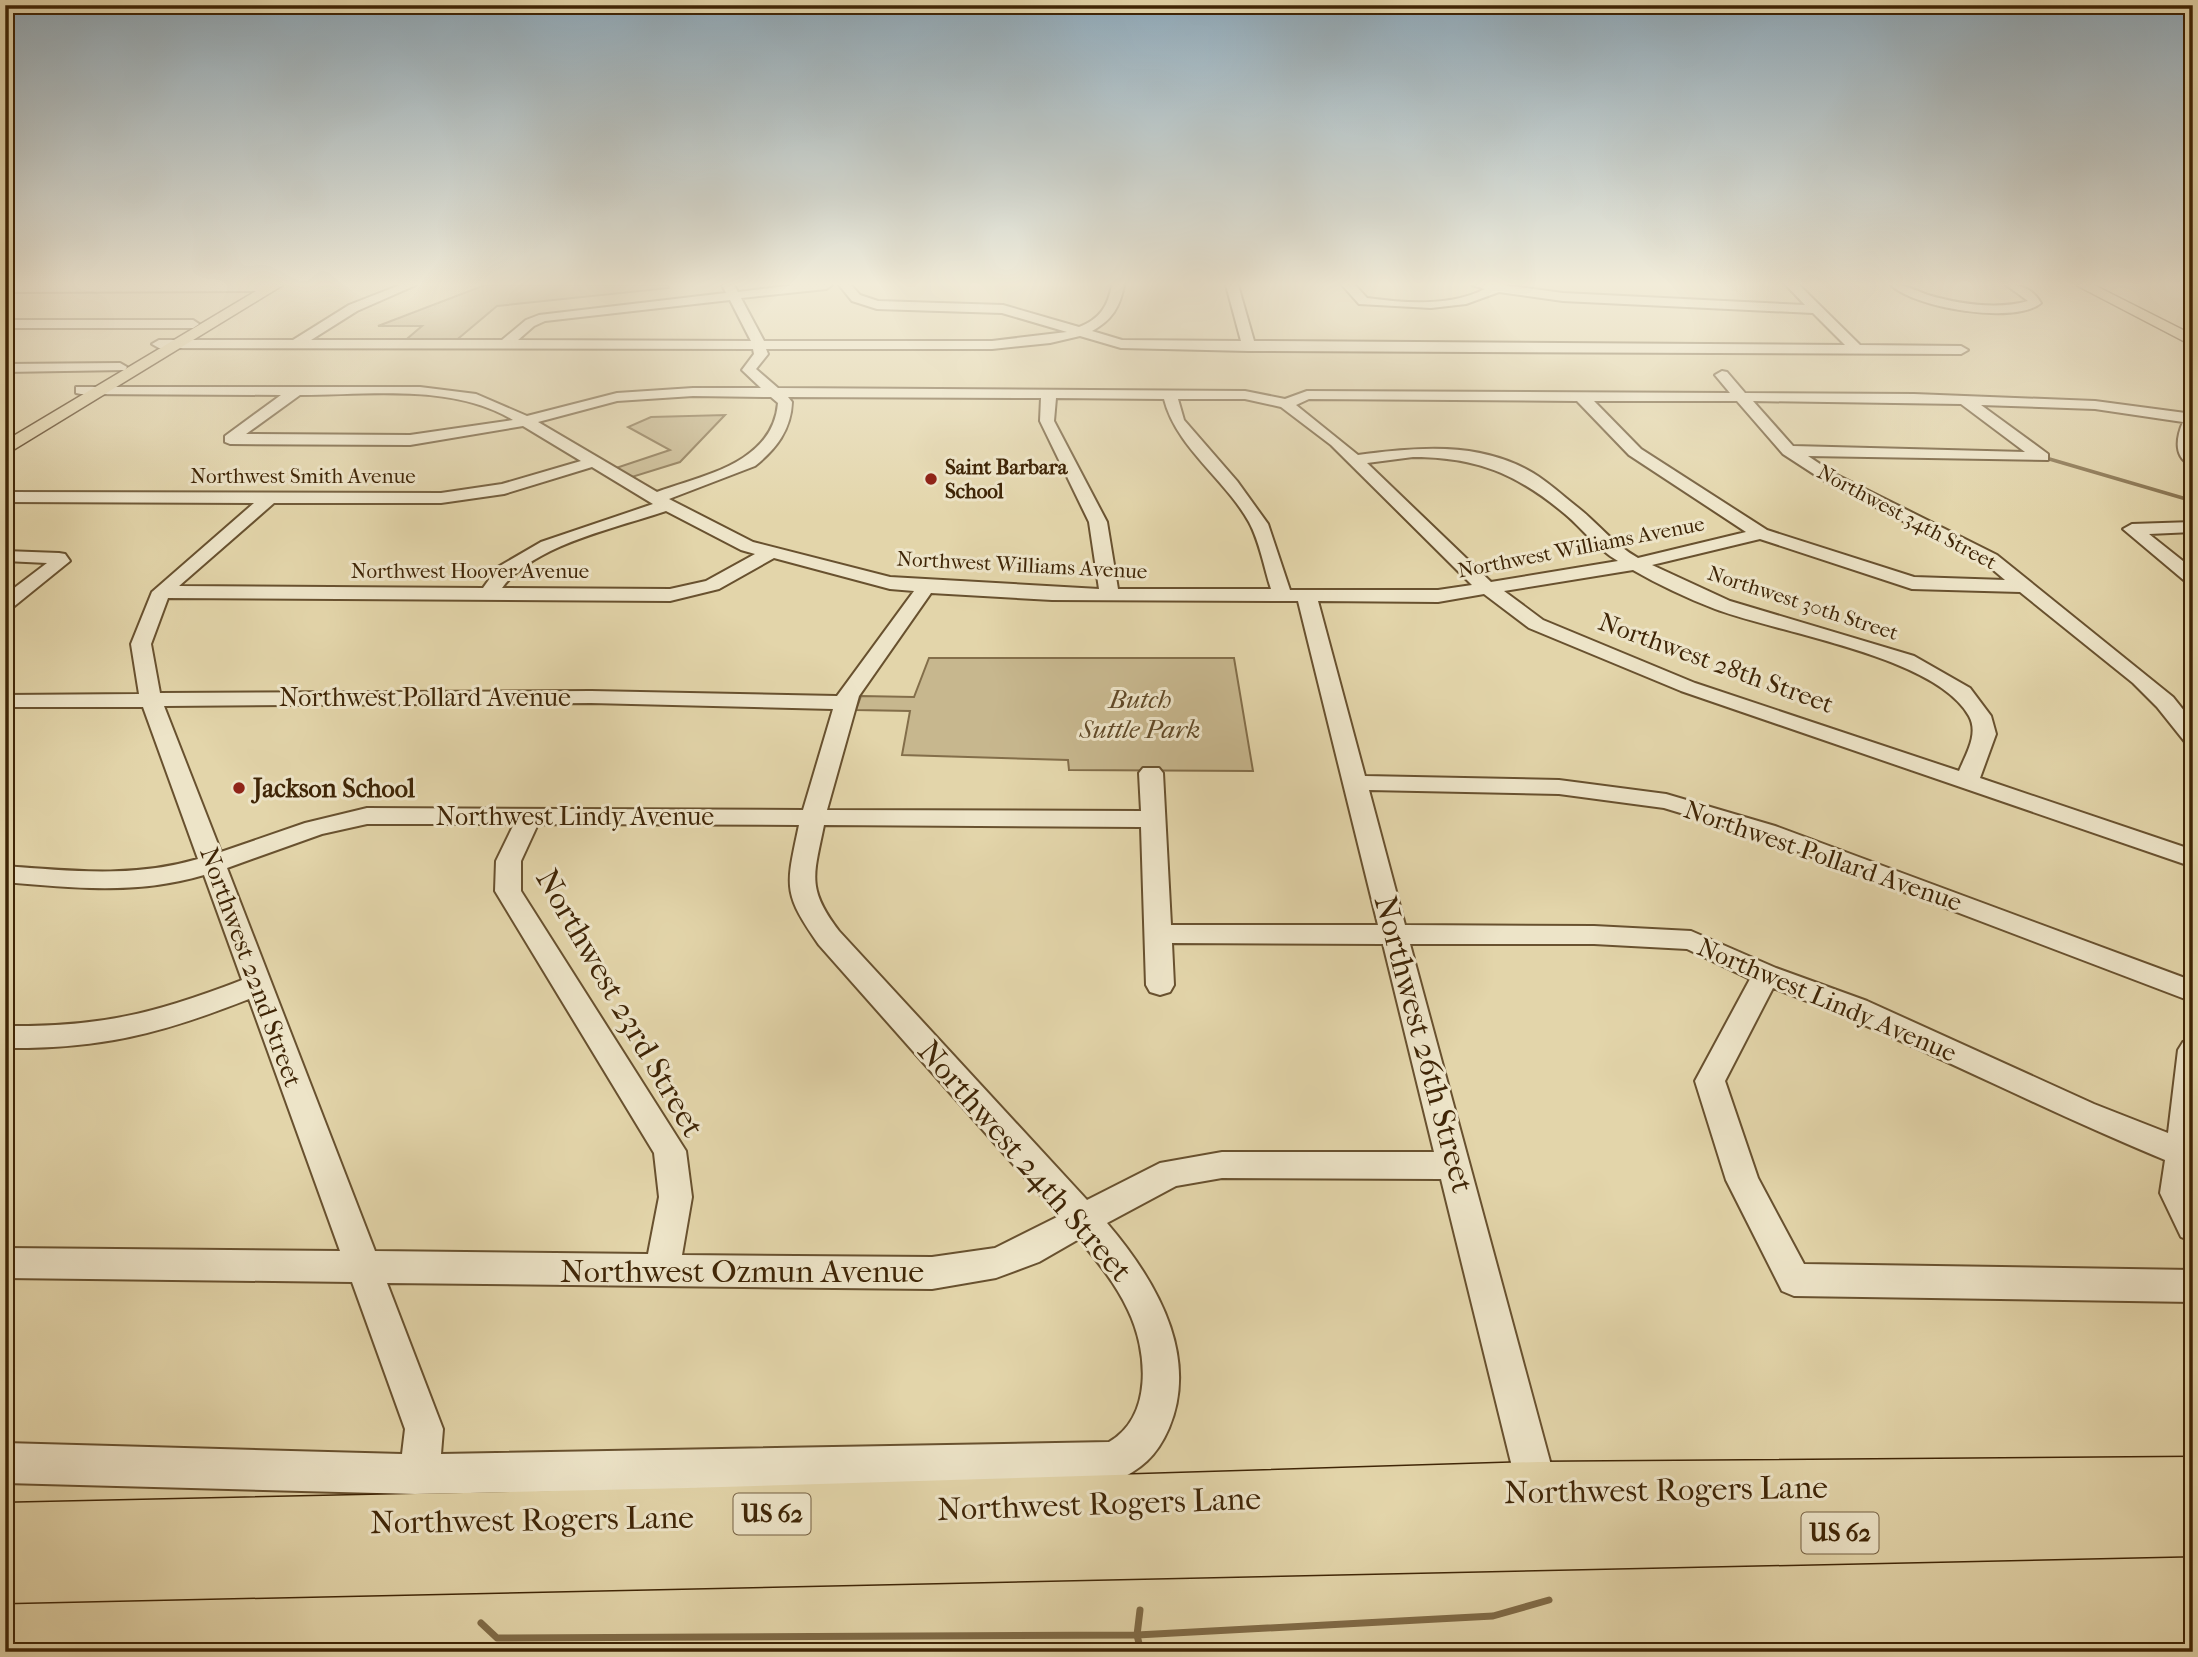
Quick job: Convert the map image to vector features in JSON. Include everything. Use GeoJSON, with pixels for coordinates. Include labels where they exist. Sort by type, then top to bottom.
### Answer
{"type":"FeatureCollection","features":[{"type":"Feature","properties":{"kind":"highway","name":"Northwest Rogers Lane"},"geometry":{"type":"LineString","coordinates":[[5,1532],[702,1517],[1538,1491],[2193,1486]]}},
{"type":"Feature","properties":{"kind":"highway"},"geometry":{"type":"LineString","coordinates":[[1488,1541],[1538,1491]]}},
{"type":"Feature","properties":{"kind":"highway","name":"Northwest Rogers Lane"},"geometry":{"type":"LineString","coordinates":[[5,1573],[2193,1527]]}},
{"type":"Feature","properties":{"kind":"main road"},"geometry":{"type":"LineString","coordinates":[[5,435],[128,362]]}},
{"type":"Feature","properties":{"kind":"main road"},"geometry":{"type":"LineString","coordinates":[[5,449],[148,362]]}},
{"type":"Feature","properties":{"kind":"street"},"geometry":{"type":"LineString","coordinates":[[488,594],[505,571],[547,546],[662,502],[762,453],[785,419],[785,402],[749,370],[755,362]]}},
{"type":"Feature","properties":{"kind":"street"},"geometry":{"type":"LineString","coordinates":[[5,368],[120,367]]}},
{"type":"Feature","properties":{"kind":"street","name":"Northwest 34th Street"},"geometry":{"type":"LineString","coordinates":[[1722,375],[1789,451],[1829,477],[1991,559],[2165,702],[2193,737]]}},
{"type":"Feature","properties":{"kind":"street","name":"Northwest Williams Avenue"},"geometry":{"type":"LineString","coordinates":[[81,390],[420,391],[471,397],[526,421],[662,502],[747,546],[890,583],[926,587],[1052,594],[1438,596],[1490,590],[1634,564],[1761,534]]}},
{"type":"Feature","properties":{"kind":"street"},"geometry":{"type":"LineString","coordinates":[[296,391],[230,439],[410,440],[460,435],[617,397],[693,392],[1245,395],[1286,404],[1307,395],[1741,395],[2095,405],[2192,419],[2183,439],[2186,455],[2193,461]]}},
{"type":"Feature","properties":{"kind":"street"},"geometry":{"type":"LineString","coordinates":[[1049,393],[1047,421],[1098,522],[1109,578],[1108,593]]}},
{"type":"Feature","properties":{"kind":"street","name":"Northwest 26th Street"},"geometry":{"type":"LineString","coordinates":[[1170,394],[1177,421],[1231,484],[1259,524],[1295,597],[1356,783],[1538,1491]]}},
{"type":"Feature","properties":{"kind":"street"},"geometry":{"type":"LineString","coordinates":[[1580,395],[1635,452],[1761,534],[1912,583],[2024,586]]}},
{"type":"Feature","properties":{"kind":"street"},"geometry":{"type":"LineString","coordinates":[[1789,451],[2042,457],[1966,401]]}},
{"type":"Feature","properties":{"kind":"street","name":"Northwest 28th Street"},"geometry":{"type":"LineString","coordinates":[[1286,404],[1355,460],[1490,590],[1536,624],[1688,687],[2193,859]]}},
{"type":"Feature","properties":{"kind":"street","name":"Northwest 30th Street"},"geometry":{"type":"LineString","coordinates":[[1355,460],[1413,452],[1443,452],[1495,463],[1526,476],[1573,512],[1611,550],[1634,564],[1723,605],[1881,651],[1949,683],[1962,693],[1980,716],[1985,734],[1967,780]]}},
{"type":"Feature","properties":{"kind":"street","name":"Northwest Smith Avenue"},"geometry":{"type":"LineString","coordinates":[[5,497],[455,497],[503,489],[596,461]]}},
{"type":"Feature","properties":{"kind":"street","name":"Northwest 22nd Street"},"geometry":{"type":"LineString","coordinates":[[268,499],[161,592],[141,644],[150,698],[424,1429],[425,1444],[415,1474]]}},
{"type":"Feature","properties":{"kind":"street"},"geometry":{"type":"LineString","coordinates":[[2193,527],[2132,529],[2193,578]]}},
{"type":"Feature","properties":{"kind":"street","name":"Northwest Hoover Avenue"},"geometry":{"type":"LineString","coordinates":[[161,592],[670,595],[692,592],[712,585],[770,553]]}},
{"type":"Feature","properties":{"kind":"street"},"geometry":{"type":"LineString","coordinates":[[5,555],[60,558],[61,561],[5,604]]}},
{"type":"Feature","properties":{"kind":"street","name":"Northwest 24th Street"},"geometry":{"type":"LineString","coordinates":[[5,1463],[415,1474],[1113,1462],[1131,1455],[1153,1427],[1158,1406],[1158,1346],[1142,1299],[1081,1218],[818,925],[803,898],[800,882],[813,817],[845,703],[926,587]]}},
{"type":"Feature","properties":{"kind":"street","name":"Northwest Pollard Avenue"},"geometry":{"type":"LineString","coordinates":[[5,701],[150,698],[592,698],[845,703]]}},
{"type":"Feature","properties":{"kind":"street"},"geometry":{"type":"LineString","coordinates":[[2165,702],[2193,702]]}},
{"type":"Feature","properties":{"kind":"street"},"geometry":{"type":"LineString","coordinates":[[1151,773],[1160,985]]}},
{"type":"Feature","properties":{"kind":"street","name":"Northwest Pollard Avenue"},"geometry":{"type":"LineString","coordinates":[[1356,783],[1559,787],[1666,801],[1766,831],[2193,992]]}},
{"type":"Feature","properties":{"kind":"street","name":"Northwest Lindy Avenue"},"geometry":{"type":"LineString","coordinates":[[5,874],[129,881],[156,878],[349,818],[531,815],[1154,819]]}},
{"type":"Feature","properties":{"kind":"street","name":"Northwest 23rd Street"},"geometry":{"type":"LineString","coordinates":[[531,815],[509,858],[506,881],[508,891],[670,1151],[675,1171],[676,1209],[660,1271]]}},
{"type":"Feature","properties":{"kind":"street","name":"Northwest Lindy Avenue"},"geometry":{"type":"LineString","coordinates":[[1158,933],[1594,935],[1690,940],[1766,975],[1857,1008],[2083,1113],[2182,1153]]}},
{"type":"Feature","properties":{"kind":"street"},"geometry":{"type":"LineString","coordinates":[[1766,975],[1710,1081],[1742,1180],[1794,1280],[2193,1286]]}},
{"type":"Feature","properties":{"kind":"street"},"geometry":{"type":"LineString","coordinates":[[5,1037],[64,1037],[125,1030],[178,1016],[257,985]]}},
{"type":"Feature","properties":{"kind":"street"},"geometry":{"type":"LineString","coordinates":[[2193,1052],[2177,1193],[2193,1227]]}},
{"type":"Feature","properties":{"kind":"street","name":"Northwest Ozmun Avenue"},"geometry":{"type":"LineString","coordinates":[[5,1264],[932,1273],[996,1263],[1027,1251],[1081,1218],[1172,1173],[1222,1165],[1456,1166]]}},
{"type":"Feature","properties":{"kind":"green space"},"geometry":{"type":"Polygon","coordinates":[[[725,415],[680,462],[632,477],[616,468],[670,450],[628,427],[651,417],[725,415]]]}},
{"type":"Feature","properties":{"kind":"green space","name":"Butch Suttle Park"},"geometry":{"type":"Polygon","coordinates":[[[929,658],[1234,658],[1253,771],[1069,770],[1068,760],[902,755],[910,711],[856,710],[861,696],[914,697],[929,658]]]}},
{"type":"Feature","properties":{"kind":"waterway"},"geometry":{"type":"LineString","coordinates":[[2046,458],[2193,501]]}},
{"type":"Feature","properties":{"kind":"waterway"},"geometry":{"type":"LineString","coordinates":[[1137,1635],[1493,1616],[1549,1600]]}},
{"type":"Feature","properties":{"kind":"waterway"},"geometry":{"type":"LineString","coordinates":[[1137,1635],[1140,1610]]}},
{"type":"Feature","properties":{"kind":"waterway"},"geometry":{"type":"LineString","coordinates":[[481,1623],[497,1638],[1137,1635]]}},
{"type":"Feature","properties":{"kind":"waterway"},"geometry":{"type":"LineString","coordinates":[[1137,1635],[1141,1652]]}},
{"type":"Feature","properties":{"kind":"place","name":"Saint Barbara School"},"geometry":{"type":"Point","coordinates":[931,479]}},
{"type":"Feature","properties":{"kind":"place","name":"Jackson School"},"geometry":{"type":"Point","coordinates":[239,788]}}]}
